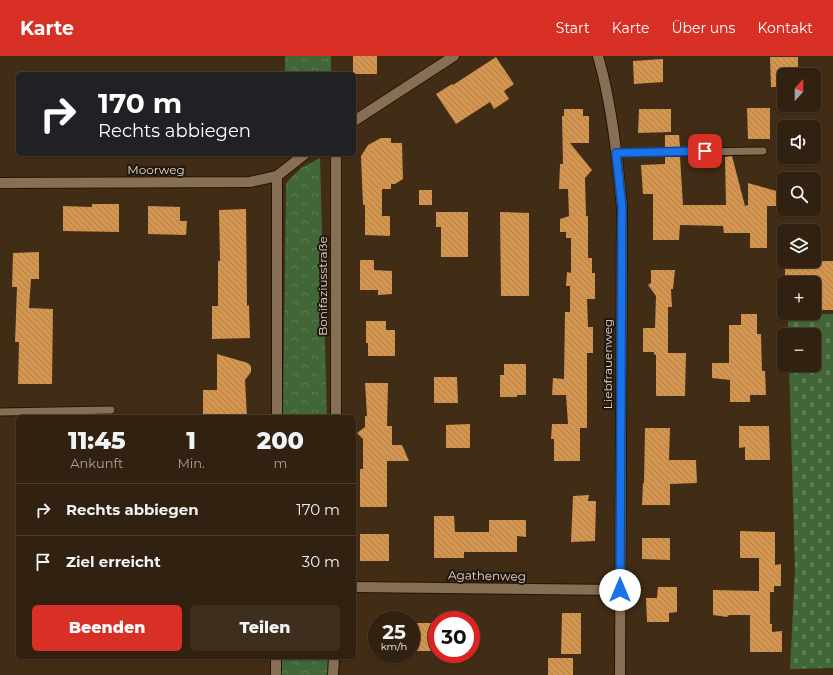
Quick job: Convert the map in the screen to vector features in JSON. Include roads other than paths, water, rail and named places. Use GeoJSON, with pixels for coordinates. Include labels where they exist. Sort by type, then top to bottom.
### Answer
{"type":"FeatureCollection","features":[{"type":"Feature","properties":{"kind":"street"},"geometry":{"type":"LineString","coordinates":[[356,120],[454,56]]}},
{"type":"Feature","properties":{"kind":"street","name":"Liebfrauenweg"},"geometry":{"type":"LineString","coordinates":[[598,56],[605,79],[622,207],[620,675]]}},
{"type":"Feature","properties":{"kind":"street","name":"Moorweg"},"geometry":{"type":"LineString","coordinates":[[0,183],[250,182],[277,176],[302,156]]}},
{"type":"Feature","properties":{"kind":"street","name":"Bonifaziusstraße"},"geometry":{"type":"LineString","coordinates":[[336,156],[336,415]]}},
{"type":"Feature","properties":{"kind":"street"},"geometry":{"type":"LineString","coordinates":[[276,415],[277,176]]}},
{"type":"Feature","properties":{"kind":"street","name":"Agathenweg"},"geometry":{"type":"LineString","coordinates":[[356,587],[620,590]]}},
{"type":"Feature","properties":{"kind":"street"},"geometry":{"type":"LineString","coordinates":[[276,659],[276,675]]}},
{"type":"Feature","properties":{"kind":"street"},"geometry":{"type":"LineString","coordinates":[[333,675],[334,659]]}},
{"type":"Feature","properties":{"kind":"lane"},"geometry":{"type":"LineString","coordinates":[[616,153],[763,151]]}},
{"type":"Feature","properties":{"kind":"lane"},"geometry":{"type":"LineString","coordinates":[[0,412],[111,410]]}}]}
